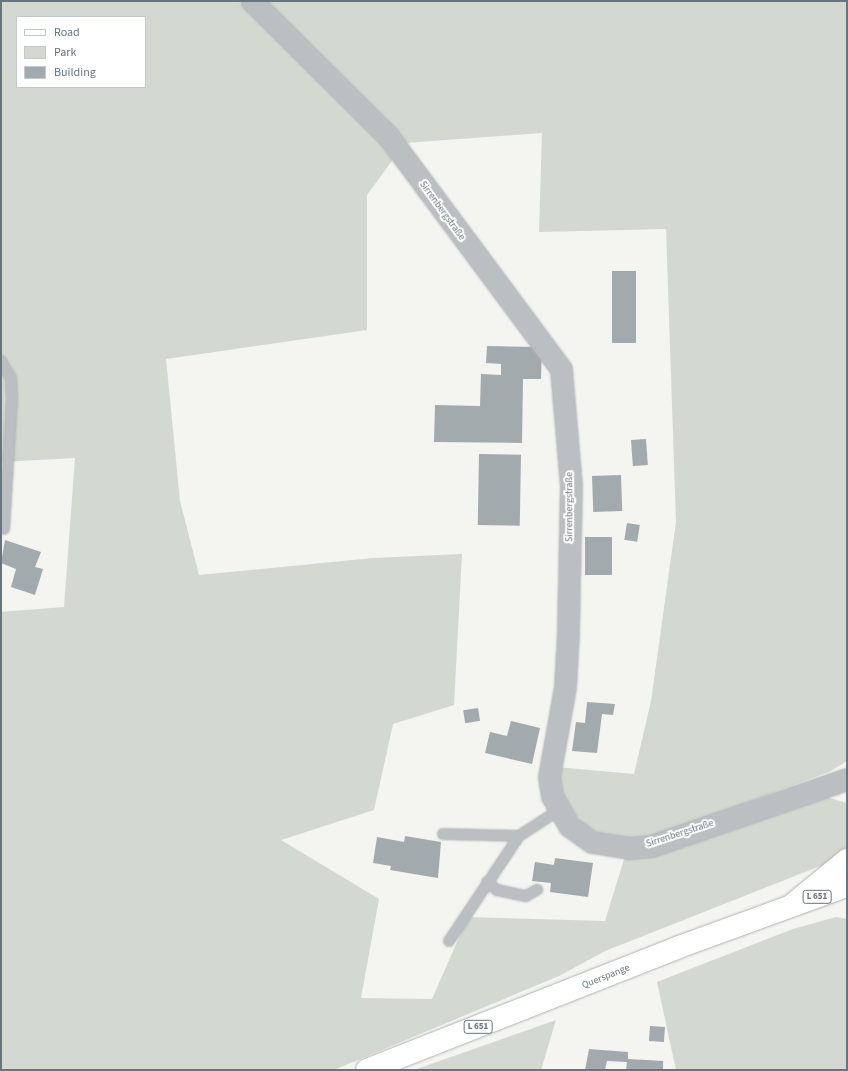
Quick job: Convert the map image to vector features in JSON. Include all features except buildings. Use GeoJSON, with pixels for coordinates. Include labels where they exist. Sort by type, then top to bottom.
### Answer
{"type":"FeatureCollection","features":[{"type":"Feature","properties":{"kind":"main road"},"geometry":{"type":"LineString","coordinates":[[787,909],[847,860]]}},
{"type":"Feature","properties":{"kind":"main road","name":"Querspange"},"geometry":{"type":"LineString","coordinates":[[367,1070],[679,947],[847,886]]}},
{"type":"Feature","properties":{"kind":"street","name":"Sirrenbergstraße"},"geometry":{"type":"LineString","coordinates":[[252,1],[388,136],[561,368],[571,485],[565,687],[549,777],[559,810],[569,826],[592,842],[629,848],[651,846],[847,779]]}},
{"type":"Feature","properties":{"kind":"lane"},"geometry":{"type":"LineString","coordinates":[[1,361],[11,378],[12,400],[4,529]]}},
{"type":"Feature","properties":{"kind":"lane"},"geometry":{"type":"LineString","coordinates":[[449,940],[519,836],[559,810]]}},
{"type":"Feature","properties":{"kind":"lane"},"geometry":{"type":"LineString","coordinates":[[443,834],[519,836]]}},
{"type":"Feature","properties":{"kind":"lane"},"geometry":{"type":"LineString","coordinates":[[487,882],[497,890],[526,896],[537,890]]}},
{"type":"Feature","properties":{"kind":"green space"},"geometry":{"type":"Polygon","coordinates":[[[1,1],[847,1],[847,761],[829,772],[658,835],[634,839],[607,836],[584,827],[560,790],[556,767],[634,774],[651,701],[676,522],[666,229],[539,232],[542,133],[405,143],[367,195],[367,330],[166,359],[180,501],[199,575],[373,558],[462,554],[454,705],[393,724],[374,810],[281,840],[379,899],[361,998],[432,999],[468,917],[605,921],[625,856],[661,854],[823,796],[847,803],[847,849],[823,865],[605,951],[559,976],[334,1070],[1,1070],[1,612],[64,607],[75,458],[1,462],[1,1]]]}},
{"type":"Feature","properties":{"kind":"green space"},"geometry":{"type":"Polygon","coordinates":[[[836,917],[847,919],[847,1070],[676,1070],[657,982],[793,929],[836,917]]]}},
{"type":"Feature","properties":{"kind":"green space"},"geometry":{"type":"Polygon","coordinates":[[[556,1020],[541,1070],[414,1070],[556,1020]]]}}]}
